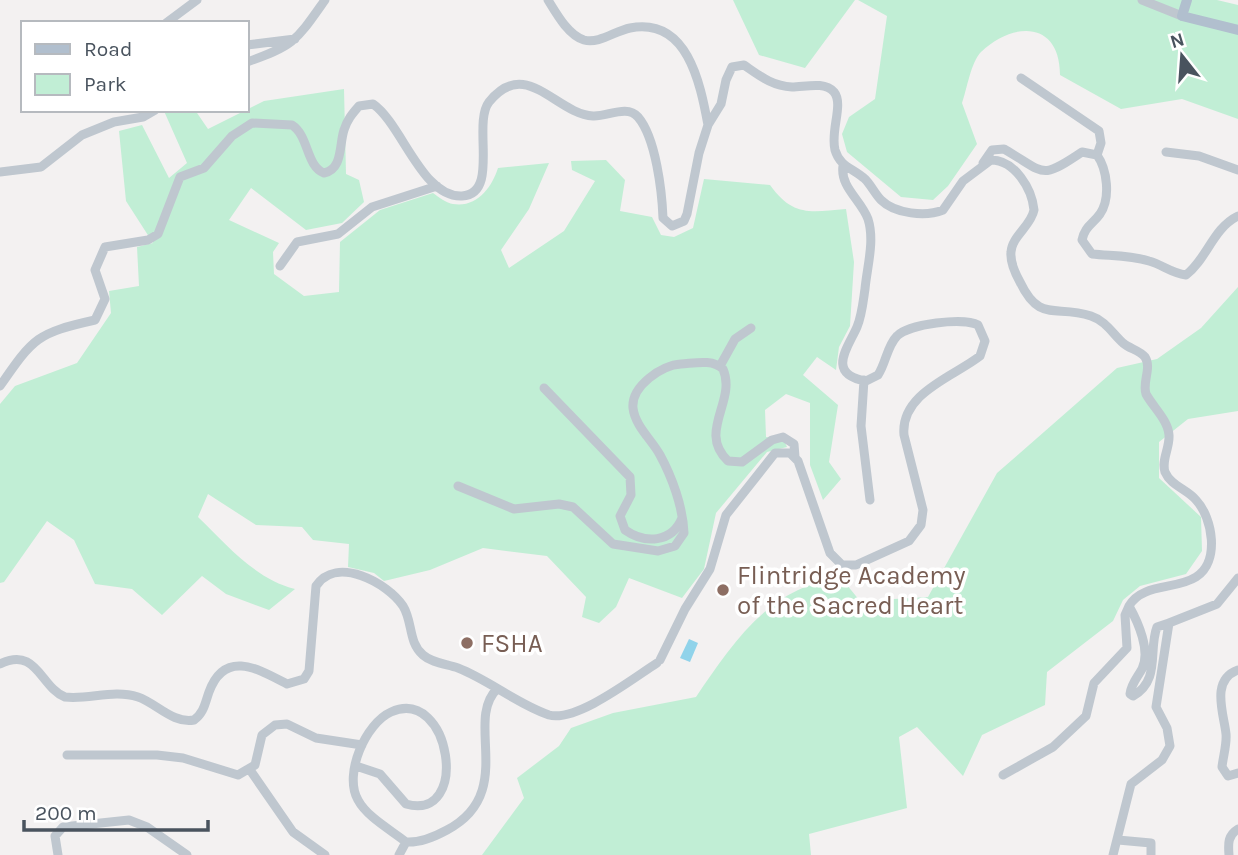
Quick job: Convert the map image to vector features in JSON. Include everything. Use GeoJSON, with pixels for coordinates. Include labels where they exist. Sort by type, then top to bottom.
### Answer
{"type":"FeatureCollection","features":[{"type":"Feature","properties":{"kind":"main road"},"geometry":{"type":"LineString","coordinates":[[1186,0],[1182,16],[1238,30]]}},
{"type":"Feature","properties":{"kind":"street"},"geometry":{"type":"LineString","coordinates":[[169,21],[197,0]]}},
{"type":"Feature","properties":{"kind":"street"},"geometry":{"type":"LineString","coordinates":[[248,62],[283,50],[297,39],[325,0]]}},
{"type":"Feature","properties":{"kind":"street"},"geometry":{"type":"LineString","coordinates":[[548,0],[572,34],[587,41],[643,27],[657,28],[677,39],[697,78],[708,125]]}},
{"type":"Feature","properties":{"kind":"street"},"geometry":{"type":"LineString","coordinates":[[1142,0],[1182,16]]}},
{"type":"Feature","properties":{"kind":"street"},"geometry":{"type":"LineString","coordinates":[[248,45],[297,39]]}},
{"type":"Feature","properties":{"kind":"street"},"geometry":{"type":"LineString","coordinates":[[0,386],[29,344],[57,329],[95,320],[104,299],[95,270],[105,247],[148,240],[158,234],[180,177],[204,168],[232,136],[252,123],[285,124],[299,130],[314,165],[324,173],[330,172],[337,163],[349,118],[359,106],[373,104],[386,116],[426,175],[437,186],[461,196],[477,189],[484,169],[483,113],[488,104],[507,88],[529,85],[580,113],[602,116],[626,111],[636,115],[647,134],[661,187],[663,218],[672,226],[684,221],[692,197],[699,153],[708,125],[721,104],[726,79],[732,67],[744,65],[758,76],[780,86],[827,87],[836,95],[838,102],[832,138],[843,166],[844,180],[864,211],[871,236],[859,320],[842,356],[849,373],[864,380],[878,375],[901,332],[964,320],[974,322],[983,333],[984,346],[980,356],[934,382],[905,422],[904,435],[923,510],[921,525],[916,535],[909,541],[856,565],[842,565],[830,552],[795,457],[794,444],[783,436],[772,439],[742,462],[733,463],[723,456],[715,438],[727,385],[725,373],[720,366],[707,363],[669,366],[639,390],[633,400],[637,421],[667,469],[682,516],[684,533],[679,542],[664,550],[644,549],[609,541],[573,507],[559,504],[514,509],[458,486]]}},
{"type":"Feature","properties":{"kind":"street"},"geometry":{"type":"LineString","coordinates":[[1021,78],[1099,131],[1101,143],[1097,155]]}},
{"type":"Feature","properties":{"kind":"street"},"geometry":{"type":"LineString","coordinates":[[0,172],[41,167],[82,135],[114,122],[143,117],[152,112]]}},
{"type":"Feature","properties":{"kind":"street"},"geometry":{"type":"LineString","coordinates":[[843,166],[866,180],[890,206],[928,214],[948,205],[956,189],[983,163],[992,150],[1004,149],[1037,170],[1054,171],[1082,152],[1097,155],[1106,168],[1105,200],[1101,213],[1085,227],[1082,240],[1091,254],[1134,257],[1153,262],[1171,273],[1186,275],[1197,267],[1217,234],[1238,216]]}},
{"type":"Feature","properties":{"kind":"street"},"geometry":{"type":"LineString","coordinates":[[1166,152],[1199,156],[1238,170]]}},
{"type":"Feature","properties":{"kind":"street"},"geometry":{"type":"LineString","coordinates":[[983,163],[991,160],[1006,163],[1024,182],[1033,202],[1033,216],[1011,252],[1015,272],[1031,303],[1046,311],[1095,317],[1104,322],[1125,345],[1144,356],[1148,366],[1144,386],[1169,433],[1164,464],[1166,472],[1170,480],[1195,499],[1206,517],[1211,554],[1200,575],[1133,598],[1125,615],[1127,649],[1094,683],[1086,716],[1052,747],[1003,775]]}},
{"type":"Feature","properties":{"kind":"street"},"geometry":{"type":"LineString","coordinates":[[280,266],[296,242],[338,234],[372,208],[437,186]]}},
{"type":"Feature","properties":{"kind":"street"},"geometry":{"type":"LineString","coordinates":[[720,366],[735,339],[751,328]]}},
{"type":"Feature","properties":{"kind":"street"},"geometry":{"type":"LineString","coordinates":[[864,380],[861,426],[870,500]]}},
{"type":"Feature","properties":{"kind":"street"},"geometry":{"type":"LineString","coordinates":[[544,388],[630,477],[631,495],[620,516],[625,530],[637,536],[664,538],[675,530],[682,516]]}},
{"type":"Feature","properties":{"kind":"street"},"geometry":{"type":"LineString","coordinates":[[0,664],[14,660],[29,662],[57,693],[65,697],[128,695],[189,721],[201,714],[215,679],[232,667],[257,667],[287,684],[304,679],[309,671],[316,586],[330,575],[359,575],[379,582],[402,605],[413,641],[424,657],[467,672],[539,712],[560,716],[579,711],[659,662],[685,609],[710,569],[726,515],[771,456],[785,451],[795,457]]}},
{"type":"Feature","properties":{"kind":"street"},"geometry":{"type":"LineString","coordinates":[[1129,606],[1140,629],[1145,659],[1130,687],[1130,694],[1133,696],[1138,694],[1153,668],[1157,627],[1217,604],[1238,578]]}},
{"type":"Feature","properties":{"kind":"street"},"geometry":{"type":"LineString","coordinates":[[1113,855],[1131,785],[1162,760],[1170,746],[1167,729],[1156,707],[1169,623]]}},
{"type":"Feature","properties":{"kind":"street"},"geometry":{"type":"LineString","coordinates":[[1238,670],[1226,678],[1219,705],[1227,736],[1223,773],[1228,776],[1238,773]]}},
{"type":"Feature","properties":{"kind":"street"},"geometry":{"type":"LineString","coordinates":[[356,766],[380,774],[402,802],[411,806],[432,800],[446,784],[447,771],[437,730],[429,716],[421,711],[392,711],[372,727],[362,745],[356,766],[353,784],[360,803],[406,842],[423,840],[451,828],[469,813],[480,797],[488,750],[487,704],[497,689]]}},
{"type":"Feature","properties":{"kind":"street"},"geometry":{"type":"LineString","coordinates":[[67,755],[157,755],[183,758],[232,775],[250,770],[257,761],[262,735],[275,725],[287,724],[316,738],[362,745]]}},
{"type":"Feature","properties":{"kind":"street"},"geometry":{"type":"LineString","coordinates":[[250,770],[287,824],[307,845],[325,855]]}},
{"type":"Feature","properties":{"kind":"street"},"geometry":{"type":"LineString","coordinates":[[58,855],[55,836],[63,827],[129,820],[147,827],[187,855]]}},
{"type":"Feature","properties":{"kind":"street"},"geometry":{"type":"LineString","coordinates":[[1230,855],[1228,842],[1232,833],[1238,829]]}},
{"type":"Feature","properties":{"kind":"street"},"geometry":{"type":"LineString","coordinates":[[1118,839],[1151,843],[1151,855]]}},
{"type":"Feature","properties":{"kind":"street"},"geometry":{"type":"LineString","coordinates":[[399,855],[406,842]]}},
{"type":"Feature","properties":{"kind":"street"},"geometry":{"type":"LineString","coordinates":[[301,855],[307,845]]}},
{"type":"Feature","properties":{"kind":"green space"},"geometry":{"type":"Polygon","coordinates":[[[733,0],[855,0],[805,68],[759,55],[733,0]]]}},
{"type":"Feature","properties":{"kind":"green space"},"geometry":{"type":"Polygon","coordinates":[[[858,0],[1217,0],[1238,5],[1238,119],[1182,99],[1121,109],[1060,75],[1058,57],[1052,45],[1044,36],[1021,31],[994,42],[981,52],[975,62],[962,103],[977,144],[948,186],[933,200],[901,197],[847,152],[842,134],[849,117],[875,99],[887,16],[858,0]]]}},
{"type":"Feature","properties":{"kind":"green space"},"geometry":{"type":"Polygon","coordinates":[[[344,89],[346,174],[359,180],[364,202],[342,223],[306,230],[251,188],[229,220],[279,243],[273,252],[274,274],[304,296],[339,292],[340,242],[380,210],[433,193],[451,203],[469,203],[487,189],[498,168],[549,163],[529,209],[501,250],[509,268],[564,231],[595,181],[572,170],[571,161],[606,160],[625,180],[620,211],[652,217],[661,235],[674,237],[693,228],[704,179],[770,185],[787,203],[803,210],[846,209],[854,262],[850,326],[839,347],[836,370],[817,357],[803,375],[838,405],[829,462],[841,479],[823,500],[810,465],[810,403],[786,394],[765,410],[766,437],[784,440],[787,447],[767,452],[716,513],[704,569],[682,598],[629,578],[616,607],[599,623],[582,617],[586,597],[547,556],[483,548],[430,570],[384,581],[374,573],[348,567],[349,544],[313,540],[302,527],[256,525],[208,494],[198,517],[254,569],[295,589],[269,610],[226,594],[202,576],[162,615],[132,589],[95,584],[74,540],[47,521],[4,582],[0,583],[0,404],[15,386],[77,363],[111,313],[109,291],[139,286],[137,247],[153,243],[126,201],[119,131],[142,125],[169,178],[187,163],[164,112],[196,112],[208,129],[242,112],[248,112],[248,109],[264,101],[344,89]]]}},
{"type":"Feature","properties":{"kind":"green space"},"geometry":{"type":"Polygon","coordinates":[[[1238,287],[1238,411],[1188,419],[1159,442],[1159,478],[1201,517],[1202,551],[1186,574],[1140,586],[1123,600],[1113,621],[1047,672],[1045,705],[982,735],[963,776],[917,727],[899,737],[907,808],[809,834],[811,855],[482,855],[524,798],[517,778],[559,746],[571,728],[613,713],[696,697],[724,657],[756,620],[795,592],[817,583],[842,579],[860,601],[928,597],[997,473],[1117,368],[1157,359],[1201,328],[1238,287]]]}},
{"type":"Feature","properties":{"kind":"water"},"geometry":{"type":"Polygon","coordinates":[[[689,639],[698,643],[690,662],[680,658],[689,639]]]}},
{"type":"Feature","properties":{"kind":"place","name":"Flintridge Academy of the Sacred Heart"},"geometry":{"type":"Point","coordinates":[723,590]}},
{"type":"Feature","properties":{"kind":"place","name":"FSHA"},"geometry":{"type":"Point","coordinates":[467,643]}}]}
